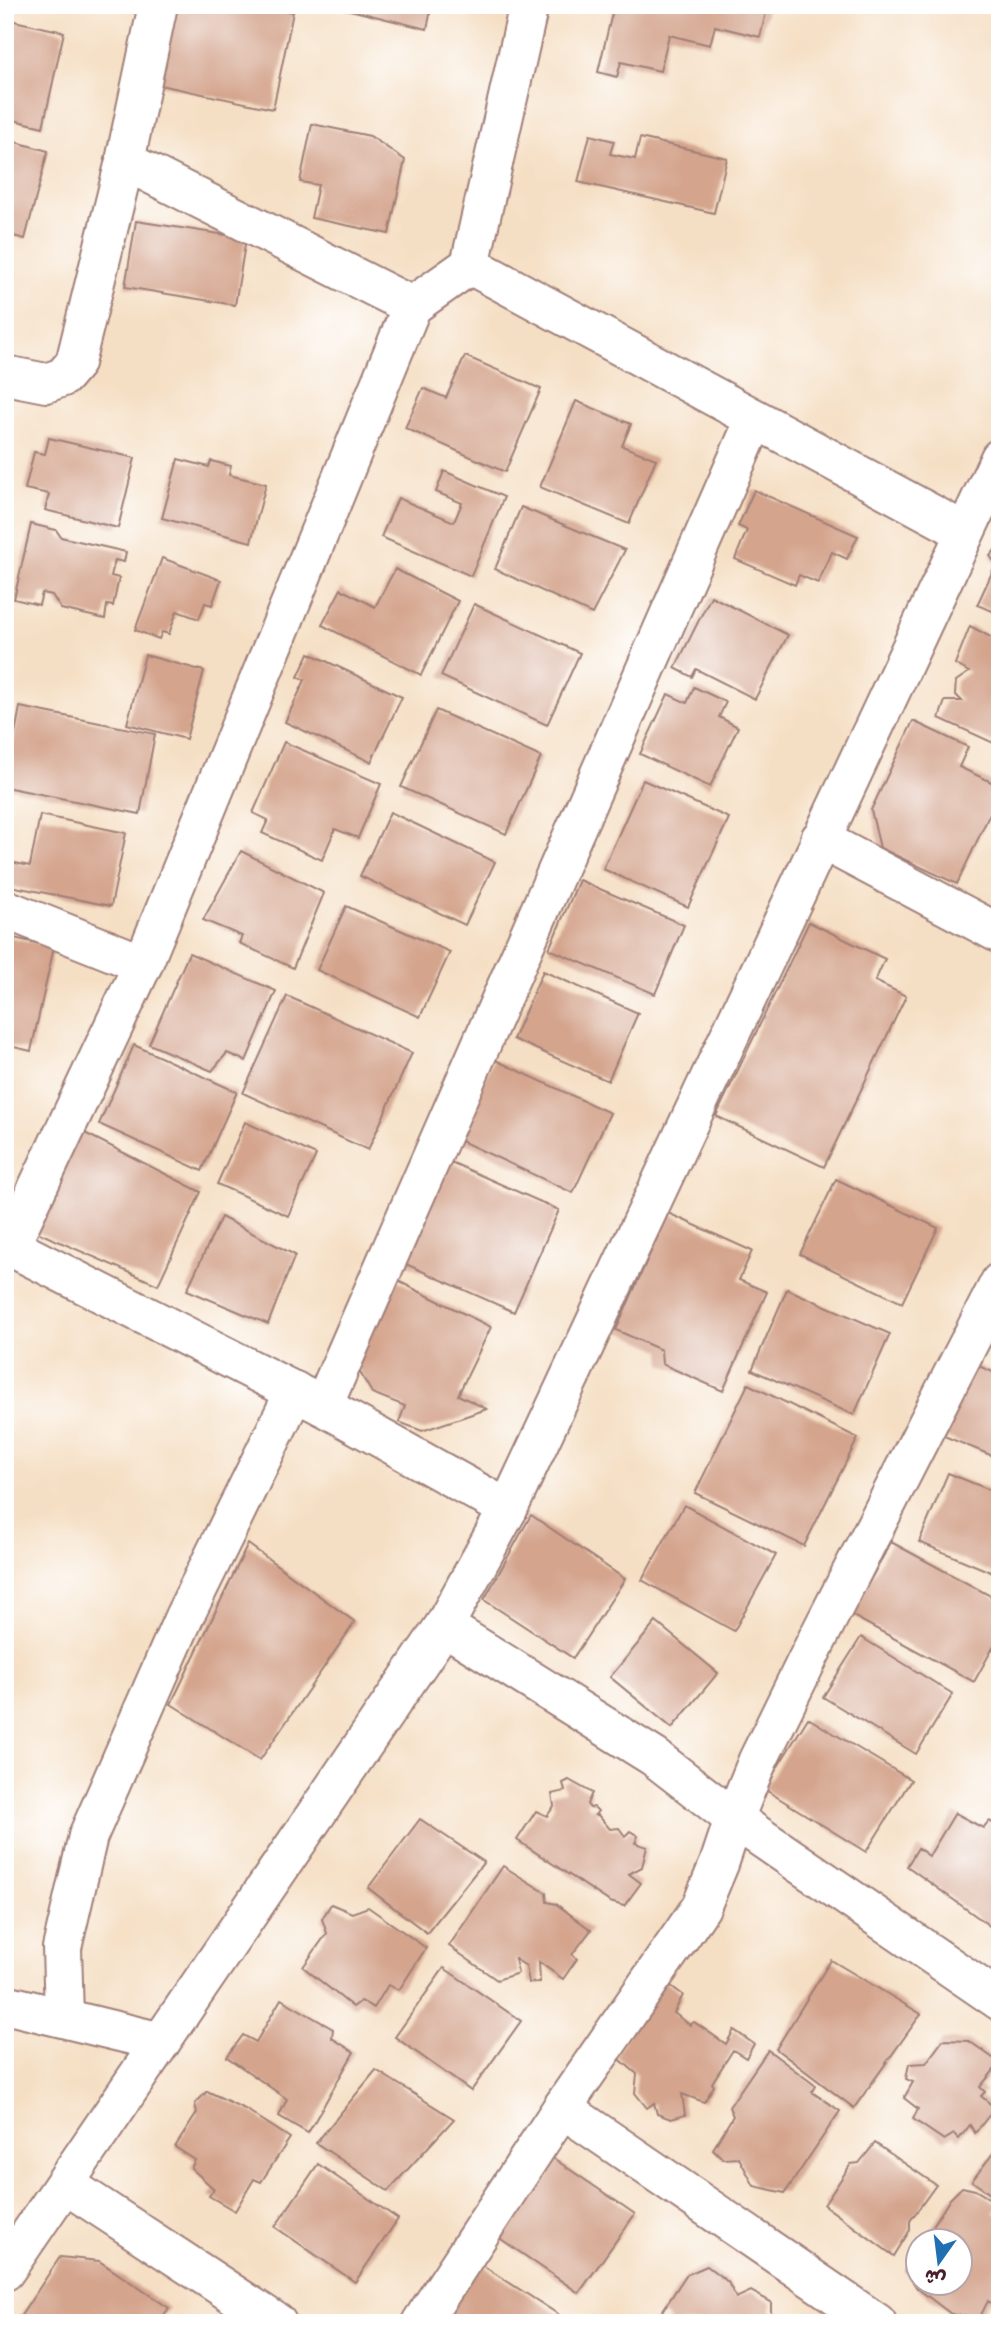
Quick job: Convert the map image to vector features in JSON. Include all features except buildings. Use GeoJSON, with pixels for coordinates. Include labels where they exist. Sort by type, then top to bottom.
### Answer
{"type":"FeatureCollection","features":[{"type":"Feature","properties":{"kind":"street"},"geometry":{"type":"LineString","coordinates":[[5,375],[46,383],[63,377],[75,363],[125,161],[158,5]]}},
{"type":"Feature","properties":{"kind":"street"},"geometry":{"type":"LineString","coordinates":[[508,1509],[309,1398],[8,1245],[143,964],[412,306],[470,265],[529,5]]}},
{"type":"Feature","properties":{"kind":"street"},"geometry":{"type":"LineString","coordinates":[[125,161],[412,306]]}},
{"type":"Feature","properties":{"kind":"street"},"geometry":{"type":"LineString","coordinates":[[470,265],[965,532]]}},
{"type":"Feature","properties":{"kind":"street"},"geometry":{"type":"LineString","coordinates":[[64,2017],[62,1948],[88,1836],[184,1617],[309,1398],[755,419]]}},
{"type":"Feature","properties":{"kind":"street"},"geometry":{"type":"LineString","coordinates":[[5,2272],[443,1626],[508,1509],[1000,458]]}},
{"type":"Feature","properties":{"kind":"street"},"geometry":{"type":"LineString","coordinates":[[820,839],[1000,934]]}},
{"type":"Feature","properties":{"kind":"street"},"geometry":{"type":"LineString","coordinates":[[5,909],[143,964]]}},
{"type":"Feature","properties":{"kind":"street"},"geometry":{"type":"LineString","coordinates":[[421,2323],[562,2108],[701,1907],[758,1760],[817,1640],[990,1321],[1000,1282]]}},
{"type":"Feature","properties":{"kind":"street"},"geometry":{"type":"LineString","coordinates":[[443,1626],[654,1757],[734,1819],[1000,2001]]}},
{"type":"Feature","properties":{"kind":"street"},"geometry":{"type":"LineString","coordinates":[[5,2004],[161,2042]]}},
{"type":"Feature","properties":{"kind":"street"},"geometry":{"type":"LineString","coordinates":[[562,2108],[877,2323]]}},
{"type":"Feature","properties":{"kind":"street"},"geometry":{"type":"LineString","coordinates":[[65,2184],[277,2323]]}}]}
